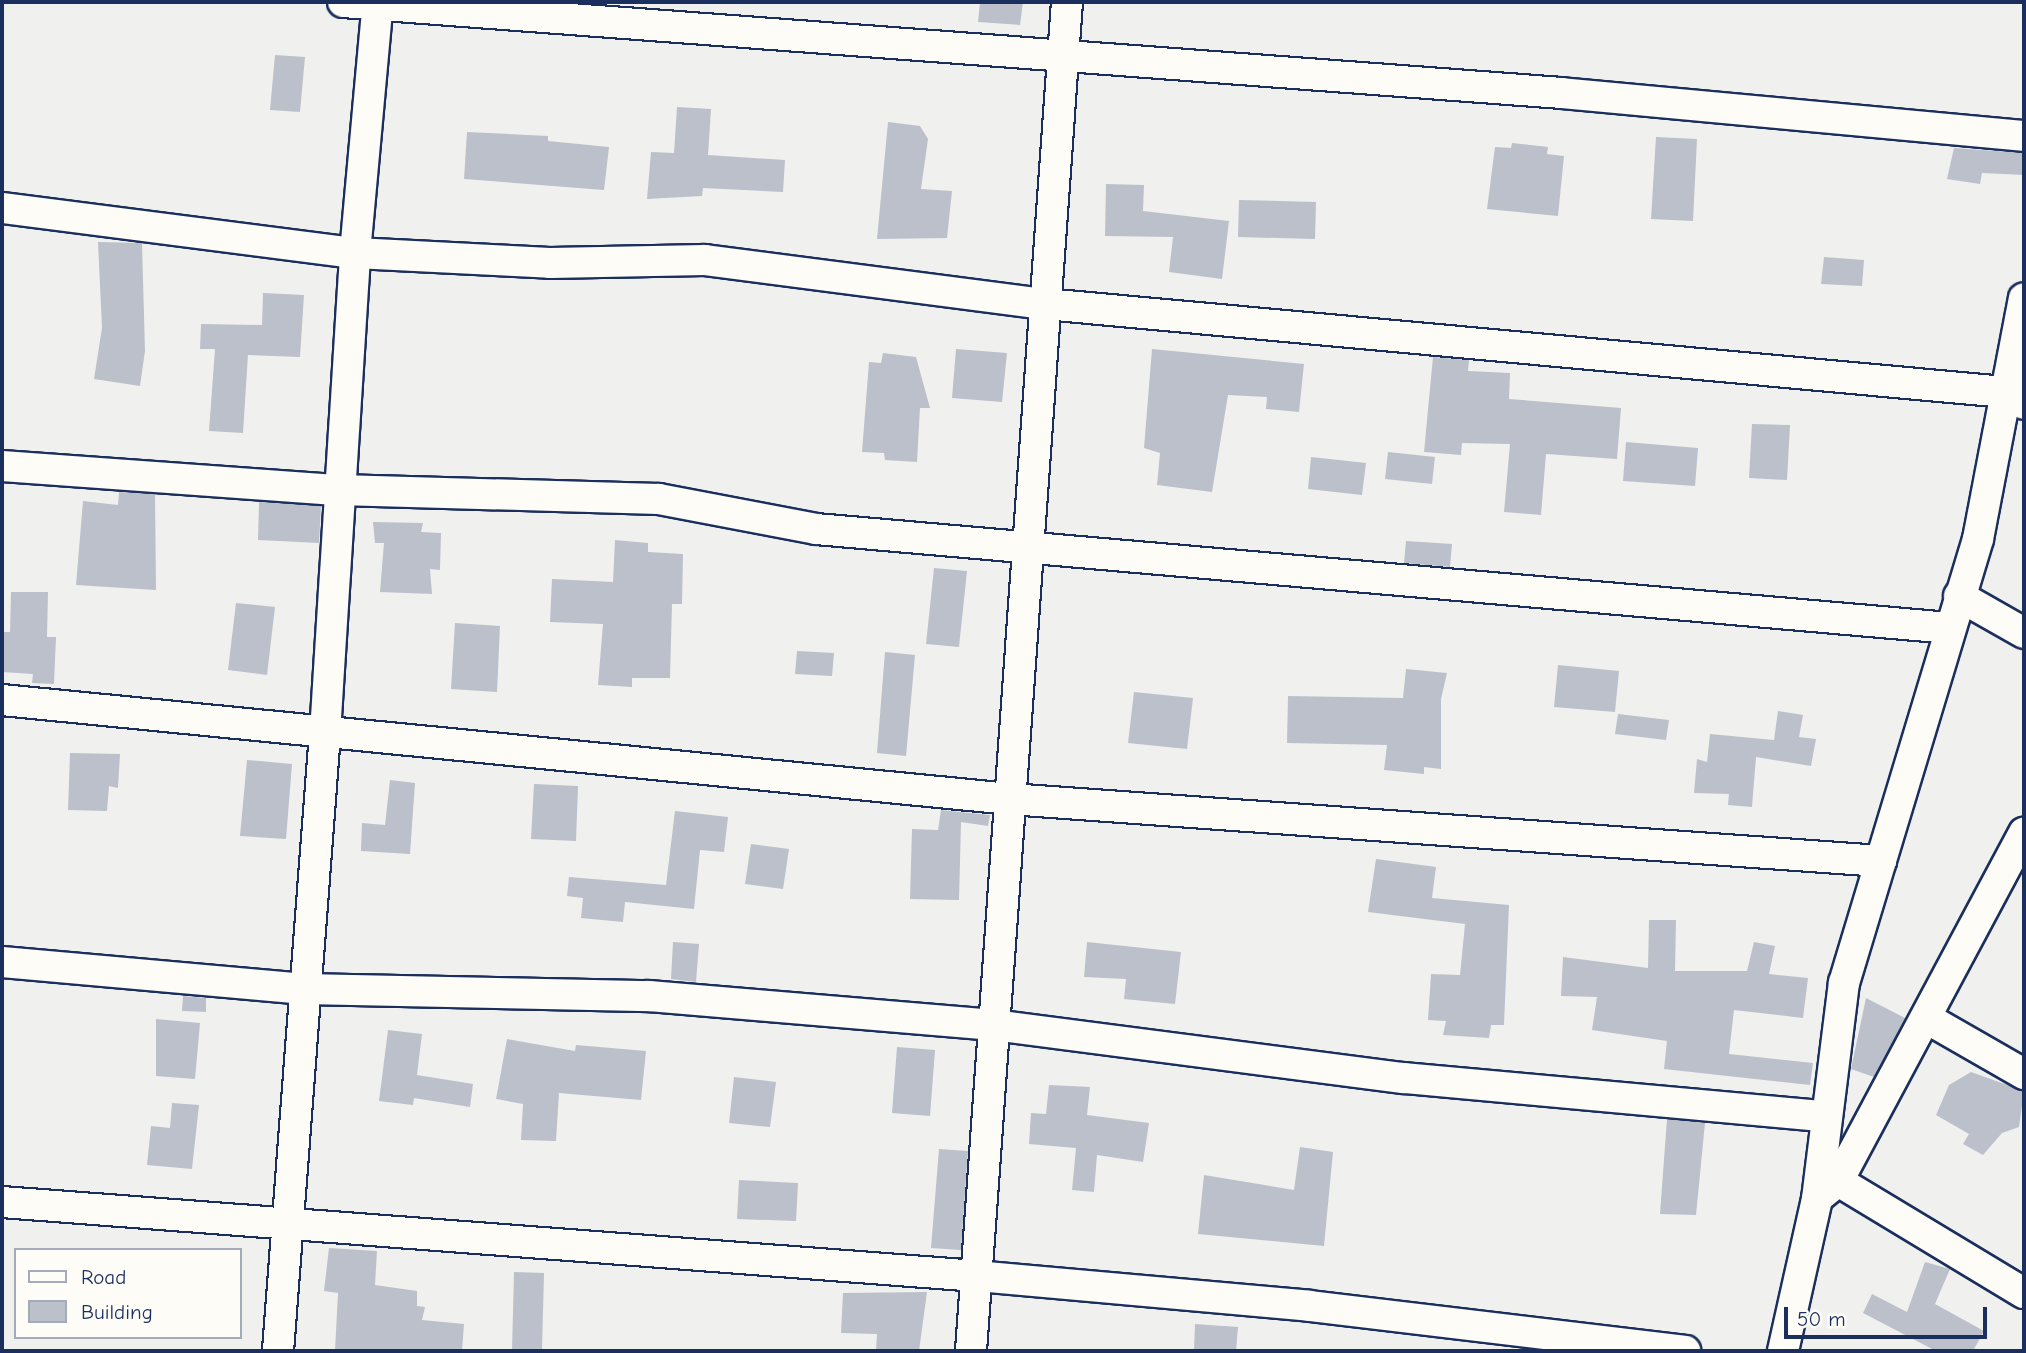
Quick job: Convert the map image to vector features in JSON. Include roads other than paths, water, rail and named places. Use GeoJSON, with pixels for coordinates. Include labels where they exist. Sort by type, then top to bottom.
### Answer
{"type":"FeatureCollection","features":[{"type":"Feature","properties":{"kind":"street"},"geometry":{"type":"LineString","coordinates":[[343,2],[1061,59],[1561,93],[2024,136]]}},
{"type":"Feature","properties":{"kind":"street"},"geometry":{"type":"LineString","coordinates":[[971,1351],[1026,547],[1067,2]]}},
{"type":"Feature","properties":{"kind":"street"},"geometry":{"type":"LineString","coordinates":[[278,1351],[326,733],[355,253],[378,3]]}},
{"type":"Feature","properties":{"kind":"street"},"geometry":{"type":"LineString","coordinates":[[2,208],[355,253],[550,263],[705,260],[1045,304],[2014,398]]}},
{"type":"Feature","properties":{"kind":"street"},"geometry":{"type":"LineString","coordinates":[[1827,1190],[1825,1116],[1844,983],[1978,539],[2014,398],[2024,298]]}},
{"type":"Feature","properties":{"kind":"street"},"geometry":{"type":"LineString","coordinates":[[2,466],[339,490],[659,499],[817,529],[1950,628]]}},
{"type":"Feature","properties":{"kind":"street"},"geometry":{"type":"LineString","coordinates":[[1959,596],[2024,633]]}},
{"type":"Feature","properties":{"kind":"street"},"geometry":{"type":"LineString","coordinates":[[2,700],[1009,799],[1881,861]]}},
{"type":"Feature","properties":{"kind":"street"},"geometry":{"type":"LineString","coordinates":[[1783,1351],[1827,1190],[1928,1019],[2022,840]]}},
{"type":"Feature","properties":{"kind":"street"},"geometry":{"type":"LineString","coordinates":[[2,962],[307,989],[649,996],[994,1025],[1404,1078],[1825,1116]]}},
{"type":"Feature","properties":{"kind":"street"},"geometry":{"type":"LineString","coordinates":[[1928,1019],[2024,1074]]}},
{"type":"Feature","properties":{"kind":"street"},"geometry":{"type":"LineString","coordinates":[[1827,1190],[2024,1293]]}},
{"type":"Feature","properties":{"kind":"street"},"geometry":{"type":"LineString","coordinates":[[2,1202],[289,1221],[976,1276],[1309,1306],[1685,1351]]}}]}
